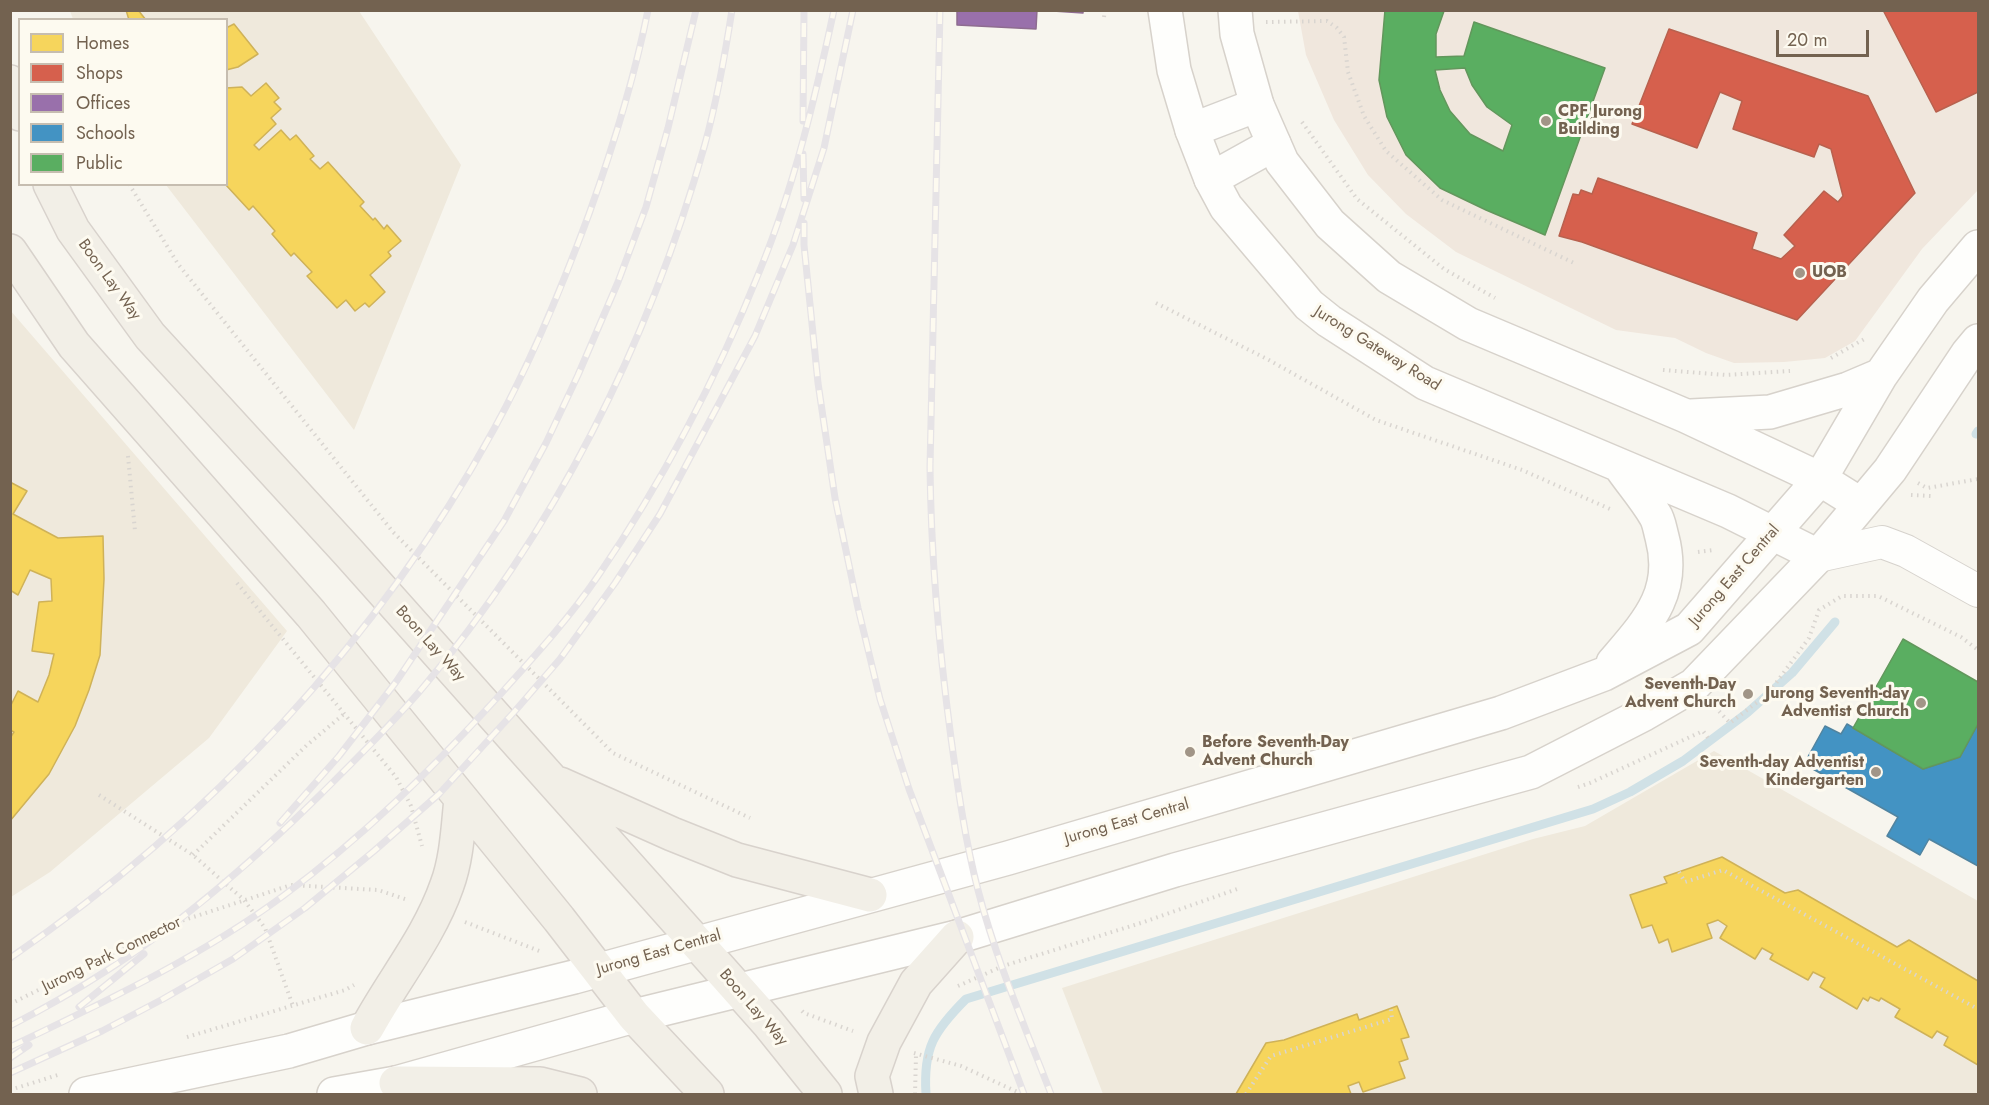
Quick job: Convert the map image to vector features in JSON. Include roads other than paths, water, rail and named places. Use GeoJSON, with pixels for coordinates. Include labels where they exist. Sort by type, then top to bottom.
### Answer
{"type":"FeatureCollection","features":[{"type":"Feature","properties":{"kind":"main road","name":"Jurong Gateway Road"},"geometry":{"type":"LineString","coordinates":[[1165,10],[1174,70],[1192,130],[1211,179],[1226,207],[1309,305],[1329,321],[1425,383],[1728,511],[1818,556]]}},
{"type":"Feature","properties":{"kind":"main road"},"geometry":{"type":"LineString","coordinates":[[1235,17],[1237,34],[1257,105],[1282,162],[1330,224],[1389,277],[1468,324],[1686,416],[1820,479],[1860,504]]}},
{"type":"Feature","properties":{"kind":"main road"},"geometry":{"type":"LineString","coordinates":[[10,82],[18,108]]}},
{"type":"Feature","properties":{"kind":"main road"},"geometry":{"type":"LineString","coordinates":[[1192,130],[1257,105]]}},
{"type":"Feature","properties":{"kind":"main road"},"geometry":{"type":"LineString","coordinates":[[1211,179],[1274,144]]}},
{"type":"Feature","properties":{"kind":"main road","name":"Boon Lay Way"},"geometry":{"type":"LineString","coordinates":[[51,186],[73,230],[150,336],[348,552],[696,942],[768,1023],[825,1095]]}},
{"type":"Feature","properties":{"kind":"main road","name":"Jurong East Central"},"geometry":{"type":"LineString","coordinates":[[78,1083],[289,1051],[367,1028],[597,970],[1008,858],[1501,713],[1604,674],[1689,629],[1820,479],[1881,375],[1933,300],[1978,247]]}},
{"type":"Feature","properties":{"kind":"main road"},"geometry":{"type":"LineString","coordinates":[[10,251],[74,345],[311,614],[559,919],[634,1016],[707,1095]]}},
{"type":"Feature","properties":{"kind":"main road"},"geometry":{"type":"LineString","coordinates":[[334,1095],[396,1083],[634,1016],[957,937],[1175,870],[1531,772],[1644,714],[1694,685],[1818,556],[1860,504],[1895,482],[1968,353],[1978,341]]}},
{"type":"Feature","properties":{"kind":"main road"},"geometry":{"type":"LineString","coordinates":[[1686,416],[1770,412],[1848,389],[1881,375]]}},
{"type":"Feature","properties":{"kind":"main road"},"geometry":{"type":"LineString","coordinates":[[1604,674],[1641,630],[1658,604],[1667,556],[1656,516],[1620,466]]}},
{"type":"Feature","properties":{"kind":"main road"},"geometry":{"type":"LineString","coordinates":[[551,780],[737,860],[870,894]]}},
{"type":"Feature","properties":{"kind":"main road"},"geometry":{"type":"LineString","coordinates":[[367,1028],[385,995],[417,948],[448,883],[456,842],[460,799]]}},
{"type":"Feature","properties":{"kind":"main road"},"geometry":{"type":"LineString","coordinates":[[876,1095],[873,1076],[884,1042],[916,983],[957,937]]}},
{"type":"Feature","properties":{"kind":"main road"},"geometry":{"type":"LineString","coordinates":[[396,1083],[540,1083],[580,1095]]}},
{"type":"Feature","properties":{"kind":"street"},"geometry":{"type":"LineString","coordinates":[[1860,504],[1882,542]]}},
{"type":"Feature","properties":{"kind":"street"},"geometry":{"type":"LineString","coordinates":[[1818,556],[1882,542],[1906,551],[1978,591]]}},
{"type":"Feature","properties":{"kind":"waterway"},"geometry":{"type":"LineString","coordinates":[[926,1094],[926,1064],[933,1041],[938,1031],[966,999],[1593,809],[1630,792],[1683,761],[1747,713],[1792,673],[1835,622]]}},
{"type":"Feature","properties":{"kind":"railway"},"geometry":{"type":"LineString","coordinates":[[10,958],[83,905],[154,847],[220,786],[284,722],[343,653],[398,582],[448,507],[494,429],[546,323],[589,214],[615,138],[630,88],[648,10]]}},
{"type":"Feature","properties":{"kind":"railway"},"geometry":{"type":"LineString","coordinates":[[280,823],[339,756],[396,682],[504,521],[546,443],[618,282],[646,207],[668,128],[696,10]]}},
{"type":"Feature","properties":{"kind":"railway"},"geometry":{"type":"LineString","coordinates":[[10,1026],[71,993],[135,952],[191,911],[245,866],[346,769],[420,691],[468,630],[513,567],[554,501],[592,433],[626,363],[656,291],[705,144],[732,10]]}},
{"type":"Feature","properties":{"kind":"railway"},"geometry":{"type":"LineString","coordinates":[[803,121],[804,10]]}},
{"type":"Feature","properties":{"kind":"railway"},"geometry":{"type":"LineString","coordinates":[[10,1047],[116,996],[184,959],[251,918],[312,874],[368,827],[446,752],[523,669],[574,608],[598,576],[645,503],[687,428],[726,350],[760,270],[783,207],[811,109],[834,10]]}},
{"type":"Feature","properties":{"kind":"railway"},"geometry":{"type":"LineString","coordinates":[[10,1073],[102,1031],[163,999],[233,959],[305,908],[439,794],[560,659],[615,583],[660,514],[755,336],[793,245],[824,148],[853,10]]}},
{"type":"Feature","properties":{"kind":"railway"},"geometry":{"type":"LineString","coordinates":[[940,10],[930,467],[936,603],[951,738],[969,852],[985,916],[1002,968],[1051,1094]]}},
{"type":"Feature","properties":{"kind":"railway"},"geometry":{"type":"LineString","coordinates":[[803,154],[804,199]]}},
{"type":"Feature","properties":{"kind":"railway"},"geometry":{"type":"LineString","coordinates":[[804,223],[804,245],[818,383],[835,498],[880,699],[909,789],[1024,1094]]}},
{"type":"Feature","properties":{"kind":"railway"},"geometry":{"type":"LineString","coordinates":[[79,1007],[144,954]]}},
{"type":"Feature","properties":{"kind":"railway"},"geometry":{"type":"LineString","coordinates":[[10,1058],[29,1045]]}},
{"type":"Feature","properties":{"kind":"place","name":"CPF Jurong Building"},"geometry":{"type":"Point","coordinates":[1546,121]}},
{"type":"Feature","properties":{"kind":"place","name":"UOB"},"geometry":{"type":"Point","coordinates":[1800,273]}},
{"type":"Feature","properties":{"kind":"place","name":"Seventh-Day Advent Church"},"geometry":{"type":"Point","coordinates":[1748,694]}},
{"type":"Feature","properties":{"kind":"place","name":"Jurong Seventh-day Adventist Church"},"geometry":{"type":"Point","coordinates":[1921,703]}},
{"type":"Feature","properties":{"kind":"place","name":"Before Seventh-Day Advent Church"},"geometry":{"type":"Point","coordinates":[1190,752]}},
{"type":"Feature","properties":{"kind":"place","name":"Seventh-day Adventist Kindergarten"},"geometry":{"type":"Point","coordinates":[1876,772]}}]}
